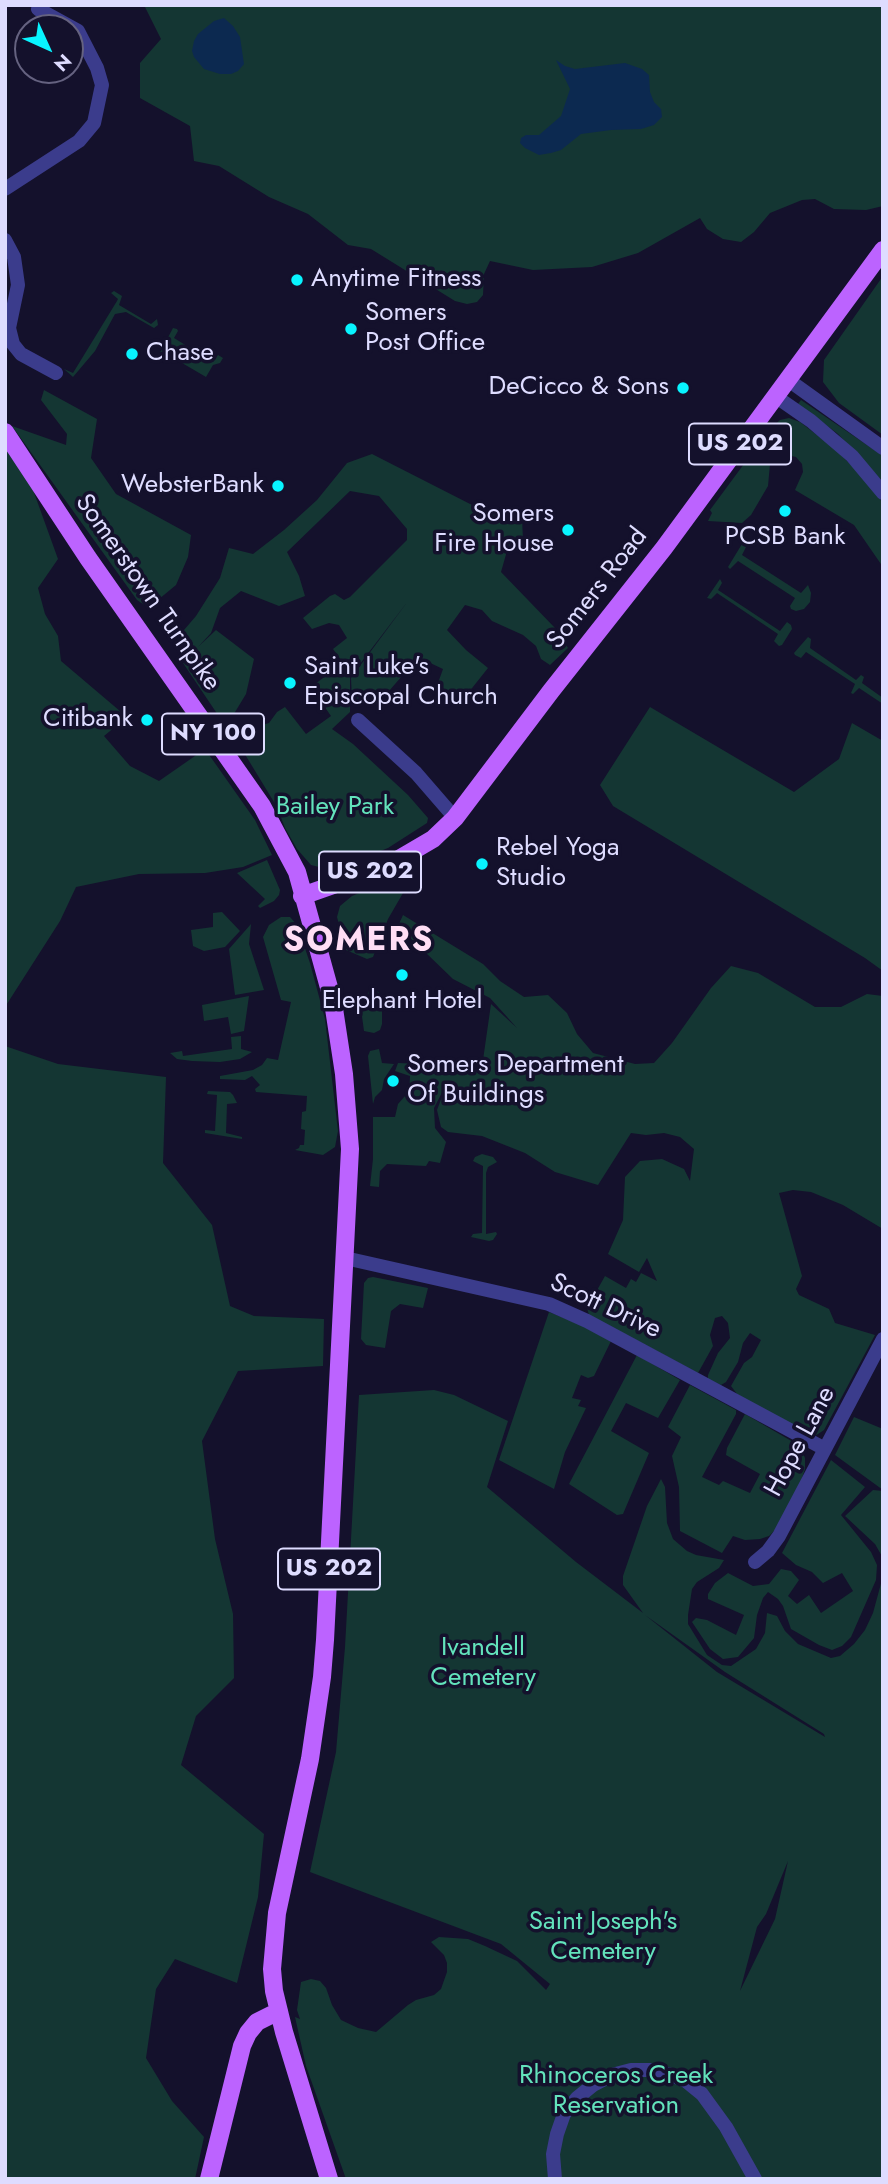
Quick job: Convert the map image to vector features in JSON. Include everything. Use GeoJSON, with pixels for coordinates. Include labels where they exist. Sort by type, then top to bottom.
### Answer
{"type":"FeatureCollection","features":[{"type":"Feature","properties":{"kind":"main road","name":"Somers Road"},"geometry":{"type":"LineString","coordinates":[[302,896],[387,866],[433,839],[456,818],[592,637],[664,548],[883,250]]}},
{"type":"Feature","properties":{"kind":"main road","name":"Somerstown Turnpike"},"geometry":{"type":"LineString","coordinates":[[5,432],[88,558],[262,806],[297,872],[302,896]]}},
{"type":"Feature","properties":{"kind":"main road","name":"US 202"},"geometry":{"type":"LineString","coordinates":[[302,896],[333,1002],[345,1074],[350,1149],[322,1677],[310,1759],[277,1913],[272,1969],[279,2011],[329,2179]]}},
{"type":"Feature","properties":{"kind":"main road"},"geometry":{"type":"LineString","coordinates":[[209,2179],[242,2046],[257,2022],[279,2011]]}},
{"type":"Feature","properties":{"kind":"street"},"geometry":{"type":"LineString","coordinates":[[5,189],[79,141],[94,123],[102,85],[97,68],[78,31],[38,9]]}},
{"type":"Feature","properties":{"kind":"street"},"geometry":{"type":"LineString","coordinates":[[5,240],[14,257],[18,285],[9,328],[13,344],[21,354],[56,373]]}},
{"type":"Feature","properties":{"kind":"street"},"geometry":{"type":"LineString","coordinates":[[787,379],[883,448]]}},
{"type":"Feature","properties":{"kind":"street"},"geometry":{"type":"LineString","coordinates":[[775,396],[811,421],[852,456],[883,492]]}},
{"type":"Feature","properties":{"kind":"street"},"geometry":{"type":"LineString","coordinates":[[358,720],[416,773],[456,818]]}},
{"type":"Feature","properties":{"kind":"street","name":"Scott Drive"},"geometry":{"type":"LineString","coordinates":[[345,1258],[549,1304],[587,1321],[825,1449]]}},
{"type":"Feature","properties":{"kind":"street","name":"Hope Lane"},"geometry":{"type":"LineString","coordinates":[[755,1563],[779,1536],[883,1339]]}},
{"type":"Feature","properties":{"kind":"street"},"geometry":{"type":"LineString","coordinates":[[555,2179],[553,2154],[557,2134],[564,2114],[577,2098],[612,2075],[631,2070],[650,2070],[687,2081],[702,2094],[726,2127],[755,2179]]}},
{"type":"Feature","properties":{"kind":"green space"},"geometry":{"type":"Polygon","coordinates":[[[144,5],[883,5],[883,206],[866,210],[834,209],[815,199],[802,200],[770,213],[754,232],[741,242],[723,239],[707,229],[700,218],[638,253],[592,267],[533,270],[490,261],[484,274],[483,295],[477,302],[467,304],[455,301],[371,249],[348,245],[308,214],[269,197],[219,166],[194,161],[190,126],[140,98],[140,63],[161,39],[144,5]]]}},
{"type":"Feature","properties":{"kind":"green space"},"geometry":{"type":"Polygon","coordinates":[[[883,276],[883,435],[839,403],[823,382],[824,360],[883,276]]]}},
{"type":"Feature","properties":{"kind":"green space"},"geometry":{"type":"Polygon","coordinates":[[[114,291],[122,296],[119,305],[151,324],[157,319],[158,325],[154,328],[126,312],[115,314],[95,351],[73,377],[64,369],[73,373],[118,299],[111,293],[114,291]]]}},
{"type":"Feature","properties":{"kind":"green space"},"geometry":{"type":"Polygon","coordinates":[[[173,328],[178,331],[174,338],[213,362],[218,355],[223,358],[220,363],[213,365],[206,377],[165,353],[159,361],[156,360],[173,328]]]}},
{"type":"Feature","properties":{"kind":"green space"},"geometry":{"type":"Polygon","coordinates":[[[44,390],[97,419],[91,458],[116,494],[191,535],[188,557],[176,585],[153,604],[146,606],[137,600],[12,426],[66,445],[67,434],[41,400],[44,390]]]}},
{"type":"Feature","properties":{"kind":"green space"},"geometry":{"type":"Polygon","coordinates":[[[801,400],[883,456],[883,482],[838,434],[798,404],[801,400]]]}},
{"type":"Feature","properties":{"kind":"green space"},"geometry":{"type":"Polygon","coordinates":[[[789,418],[800,422],[834,448],[862,476],[883,503],[883,567],[854,525],[795,490],[803,472],[802,464],[796,457],[782,454],[770,464],[768,486],[751,515],[742,523],[708,521],[712,513],[710,510],[769,430],[780,420],[789,418]]]}},
{"type":"Feature","properties":{"kind":"green space"},"geometry":{"type":"Polygon","coordinates":[[[5,444],[32,487],[58,559],[38,588],[45,614],[58,636],[61,661],[127,717],[104,736],[130,766],[159,781],[205,749],[255,820],[272,855],[243,867],[205,873],[139,874],[76,887],[60,921],[5,1007],[5,444]]]}},
{"type":"Feature","properties":{"kind":"green space","name":"Bailey Park"},"geometry":{"type":"Polygon","coordinates":[[[372,454],[476,507],[519,511],[523,540],[507,551],[501,572],[555,628],[568,648],[550,665],[541,659],[536,646],[523,635],[492,621],[482,610],[465,605],[447,630],[488,668],[457,707],[439,696],[438,683],[443,669],[426,661],[415,661],[389,691],[352,700],[351,678],[408,601],[350,677],[350,712],[332,729],[353,744],[408,795],[428,818],[427,823],[388,848],[341,867],[327,869],[311,865],[297,849],[277,807],[235,738],[242,731],[269,723],[277,712],[285,707],[306,734],[331,716],[311,687],[343,663],[333,649],[347,638],[339,625],[329,623],[312,629],[303,618],[330,596],[335,594],[344,600],[350,597],[407,540],[407,529],[379,496],[350,491],[287,552],[305,596],[279,606],[241,591],[220,608],[211,633],[198,647],[216,630],[254,659],[246,694],[229,722],[224,724],[183,663],[190,656],[182,662],[175,645],[220,578],[229,548],[253,554],[317,500],[347,463],[372,454]]]}},
{"type":"Feature","properties":{"kind":"green space"},"geometry":{"type":"Polygon","coordinates":[[[742,544],[746,547],[742,555],[801,593],[808,585],[810,602],[804,609],[791,609],[795,598],[738,561],[730,569],[728,567],[742,544]]]}},
{"type":"Feature","properties":{"kind":"green space"},"geometry":{"type":"Polygon","coordinates":[[[720,579],[722,583],[718,590],[780,631],[787,622],[791,625],[792,629],[782,645],[779,646],[774,641],[778,634],[717,593],[711,599],[707,598],[720,579]]]}},
{"type":"Feature","properties":{"kind":"green space"},"geometry":{"type":"Polygon","coordinates":[[[808,637],[811,639],[810,648],[856,680],[861,675],[864,677],[862,683],[883,698],[883,704],[859,688],[851,693],[855,684],[806,652],[801,658],[795,655],[808,637]]]}},
{"type":"Feature","properties":{"kind":"green space"},"geometry":{"type":"Polygon","coordinates":[[[650,707],[794,792],[839,759],[852,723],[883,741],[883,971],[613,806],[600,785],[650,707]]]}},
{"type":"Feature","properties":{"kind":"green space"},"geometry":{"type":"Polygon","coordinates":[[[267,860],[280,890],[274,901],[260,908],[258,906],[265,899],[237,873],[267,860]]]}},
{"type":"Feature","properties":{"kind":"green space"},"geometry":{"type":"Polygon","coordinates":[[[405,874],[410,881],[388,919],[373,957],[367,959],[346,950],[337,917],[340,906],[352,896],[405,874]]]}},
{"type":"Feature","properties":{"kind":"green space"},"geometry":{"type":"Polygon","coordinates":[[[222,912],[240,931],[225,947],[204,951],[193,946],[191,930],[213,927],[213,913],[222,912]]]}},
{"type":"Feature","properties":{"kind":"green space"},"geometry":{"type":"Polygon","coordinates":[[[403,915],[483,964],[500,981],[524,997],[548,995],[567,1013],[577,1034],[593,1053],[635,1064],[654,1063],[731,966],[758,973],[815,1007],[841,1007],[867,994],[883,996],[883,1229],[843,1205],[811,1192],[793,1190],[779,1193],[802,1276],[796,1289],[799,1295],[829,1309],[835,1323],[875,1335],[824,1430],[815,1436],[737,1394],[731,1386],[761,1340],[750,1333],[726,1382],[721,1385],[708,1379],[718,1353],[730,1338],[728,1323],[722,1316],[715,1318],[710,1335],[713,1346],[698,1373],[589,1315],[587,1308],[605,1276],[626,1288],[631,1279],[636,1282],[641,1273],[657,1281],[647,1258],[639,1272],[608,1254],[623,1220],[625,1177],[640,1161],[662,1159],[684,1169],[690,1181],[694,1149],[680,1137],[664,1133],[631,1133],[598,1185],[555,1172],[525,1153],[482,1136],[448,1132],[441,1127],[437,1110],[448,1081],[434,1108],[435,1128],[446,1142],[440,1163],[429,1161],[426,1166],[387,1164],[380,1171],[379,1187],[370,1186],[373,1117],[395,1117],[398,1104],[405,1096],[409,1096],[410,1076],[395,1071],[398,1063],[482,1067],[491,1004],[517,1028],[490,998],[453,979],[398,926],[403,915]]]}},
{"type":"Feature","properties":{"kind":"green space"},"geometry":{"type":"Polygon","coordinates":[[[281,917],[290,917],[297,925],[325,1019],[338,1131],[335,1147],[323,1155],[295,1150],[304,1145],[302,1112],[306,1111],[307,1096],[256,1092],[255,1089],[260,1085],[252,1076],[245,1080],[220,1079],[220,1076],[253,1070],[267,1058],[278,1060],[291,1002],[281,1000],[263,937],[269,925],[281,917]]]}},
{"type":"Feature","properties":{"kind":"green space"},"geometry":{"type":"Polygon","coordinates":[[[251,924],[249,944],[264,990],[235,995],[229,949],[251,924]]]}},
{"type":"Feature","properties":{"kind":"green space"},"geometry":{"type":"Polygon","coordinates":[[[371,986],[382,995],[382,1024],[380,1030],[374,1033],[364,1031],[361,1009],[371,986]]]}},
{"type":"Feature","properties":{"kind":"green space"},"geometry":{"type":"Polygon","coordinates":[[[249,996],[244,1031],[231,1034],[228,1017],[204,1021],[202,1005],[249,996]]]}},
{"type":"Feature","properties":{"kind":"green space"},"geometry":{"type":"Polygon","coordinates":[[[241,1036],[241,1049],[252,1052],[240,1059],[220,1062],[192,1061],[177,1059],[170,1053],[182,1051],[183,1056],[232,1049],[231,1037],[241,1036]]]}},
{"type":"Feature","properties":{"kind":"green space"},"geometry":{"type":"Polygon","coordinates":[[[5,1046],[58,1064],[166,1077],[163,1163],[212,1225],[230,1306],[254,1316],[324,1319],[323,1366],[238,1371],[202,1441],[215,1539],[233,1614],[234,1678],[196,1716],[181,1765],[264,1834],[258,1897],[237,1983],[175,1959],[156,1989],[146,2058],[172,2101],[204,2137],[195,2179],[5,2179],[5,1046]]]}},
{"type":"Feature","properties":{"kind":"green space"},"geometry":{"type":"Polygon","coordinates":[[[379,1049],[382,1063],[394,1064],[373,1104],[368,1056],[370,1051],[379,1049]]]}},
{"type":"Feature","properties":{"kind":"green space"},"geometry":{"type":"Polygon","coordinates":[[[208,1091],[230,1092],[233,1095],[237,1103],[227,1104],[226,1133],[242,1139],[205,1133],[205,1130],[215,1131],[217,1095],[207,1094],[208,1091]]]}},
{"type":"Feature","properties":{"kind":"green space"},"geometry":{"type":"Polygon","coordinates":[[[482,1154],[493,1157],[497,1162],[488,1167],[486,1173],[486,1234],[497,1234],[489,1241],[471,1237],[473,1234],[482,1233],[483,1166],[473,1161],[482,1154]]]}},
{"type":"Feature","properties":{"kind":"green space"},"geometry":{"type":"Polygon","coordinates":[[[373,1277],[428,1288],[423,1308],[400,1304],[391,1311],[385,1348],[366,1345],[361,1339],[364,1283],[373,1277]]]}},
{"type":"Feature","properties":{"kind":"green space"},"geometry":{"type":"Polygon","coordinates":[[[549,1312],[611,1341],[594,1376],[588,1378],[581,1375],[572,1398],[581,1400],[578,1406],[586,1408],[565,1452],[554,1489],[499,1460],[549,1312]]]}},
{"type":"Feature","properties":{"kind":"green space"},"geometry":{"type":"Polygon","coordinates":[[[637,1355],[680,1380],[658,1418],[626,1403],[611,1431],[649,1453],[623,1514],[617,1515],[569,1484],[637,1355]]]}},
{"type":"Feature","properties":{"kind":"green space"},"geometry":{"type":"Polygon","coordinates":[[[690,1385],[736,1410],[702,1477],[719,1485],[723,1481],[750,1493],[760,1474],[726,1455],[745,1414],[800,1446],[805,1458],[805,1469],[798,1490],[776,1529],[769,1536],[760,1539],[745,1540],[733,1536],[722,1553],[680,1531],[679,1487],[672,1456],[681,1437],[668,1427],[690,1385]]]}},
{"type":"Feature","properties":{"kind":"green space"},"geometry":{"type":"Polygon","coordinates":[[[434,1390],[454,1395],[508,1421],[487,1487],[576,1562],[643,1613],[623,1585],[623,1576],[647,1506],[661,1479],[665,1487],[667,1523],[673,1539],[696,1555],[724,1560],[719,1568],[697,1582],[692,1589],[688,1615],[688,1624],[707,1655],[722,1665],[731,1666],[756,1649],[765,1633],[767,1613],[777,1616],[785,1631],[798,1644],[831,1658],[840,1656],[865,1630],[873,1613],[883,1576],[883,2179],[346,2179],[306,2066],[295,2017],[300,2019],[297,2010],[301,1982],[311,1979],[320,1981],[341,2020],[376,2032],[408,2005],[434,1995],[441,1989],[447,1963],[444,1955],[431,1942],[439,1937],[468,1939],[485,1946],[517,1961],[546,1990],[550,1984],[501,1944],[310,1872],[336,1752],[345,1647],[359,1395],[434,1390]],[[645,1615],[717,1672],[825,1737],[725,1672],[645,1615]],[[788,1861],[766,1914],[757,1927],[740,1991],[775,1919],[788,1861]]]}},
{"type":"Feature","properties":{"kind":"green space"},"geometry":{"type":"Polygon","coordinates":[[[854,1417],[883,1429],[883,1490],[835,1455],[854,1417]]]}},
{"type":"Feature","properties":{"kind":"green space"},"geometry":{"type":"Polygon","coordinates":[[[831,1460],[865,1487],[841,1515],[871,1552],[877,1565],[876,1580],[851,1637],[842,1646],[832,1650],[819,1645],[791,1629],[783,1606],[768,1592],[757,1615],[754,1638],[738,1657],[723,1659],[710,1649],[692,1622],[696,1618],[707,1620],[736,1635],[744,1615],[708,1599],[715,1583],[728,1573],[753,1586],[769,1584],[781,1569],[791,1571],[799,1580],[788,1596],[797,1604],[809,1595],[821,1613],[853,1591],[842,1573],[823,1583],[812,1572],[796,1565],[782,1553],[831,1460]]]}},
{"type":"Feature","properties":{"kind":"green space"},"geometry":{"type":"Polygon","coordinates":[[[873,1490],[883,1491],[883,1558],[875,1544],[845,1516],[873,1490]]]}},
{"type":"Feature","properties":{"kind":"water"},"geometry":{"type":"Polygon","coordinates":[[[224,18],[240,37],[244,64],[231,74],[204,69],[192,51],[198,34],[214,21],[224,18]]]}},
{"type":"Feature","properties":{"kind":"water"},"geometry":{"type":"Polygon","coordinates":[[[556,60],[575,69],[625,63],[642,69],[649,75],[650,92],[661,109],[662,117],[654,125],[641,129],[581,134],[561,150],[551,153],[539,155],[525,148],[520,143],[521,138],[526,135],[539,135],[561,116],[570,89],[556,60]]]}},
{"type":"Feature","properties":{"kind":"place","name":"Anytime Fitness"},"geometry":{"type":"Point","coordinates":[297,280]}},
{"type":"Feature","properties":{"kind":"place","name":"Somers Post Office"},"geometry":{"type":"Point","coordinates":[351,329]}},
{"type":"Feature","properties":{"kind":"place","name":"Chase"},"geometry":{"type":"Point","coordinates":[132,354]}},
{"type":"Feature","properties":{"kind":"place","name":"DeCicco & Sons"},"geometry":{"type":"Point","coordinates":[683,388]}},
{"type":"Feature","properties":{"kind":"place","name":"WebsterBank"},"geometry":{"type":"Point","coordinates":[278,486]}},
{"type":"Feature","properties":{"kind":"place","name":"PCSB Bank"},"geometry":{"type":"Point","coordinates":[785,511]}},
{"type":"Feature","properties":{"kind":"place","name":"Somers Fire House"},"geometry":{"type":"Point","coordinates":[568,530]}},
{"type":"Feature","properties":{"kind":"place","name":"Saint Luke's Episcopal Church"},"geometry":{"type":"Point","coordinates":[290,683]}},
{"type":"Feature","properties":{"kind":"place","name":"Citibank"},"geometry":{"type":"Point","coordinates":[147,720]}},
{"type":"Feature","properties":{"kind":"place","name":"Rebel Yoga Studio"},"geometry":{"type":"Point","coordinates":[482,864]}},
{"type":"Feature","properties":{"kind":"place","name":"Elephant Hotel"},"geometry":{"type":"Point","coordinates":[402,975]}},
{"type":"Feature","properties":{"kind":"place","name":"Somers Department Of Buildings"},"geometry":{"type":"Point","coordinates":[393,1081]}},
{"type":"Feature","properties":{"kind":"district","name":"SOMERS"},"geometry":{"type":"Point","coordinates":[359,942]}},
{"type":"Feature","properties":{"kind":"park label","name":"Ivandell Cemetery"},"geometry":{"type":"Point","coordinates":[483,1664]}},
{"type":"Feature","properties":{"kind":"park label","name":"Saint Joseph's Cemetery"},"geometry":{"type":"Point","coordinates":[603,1938]}},
{"type":"Feature","properties":{"kind":"park label","name":"Rhinoceros Creek Reservation"},"geometry":{"type":"Point","coordinates":[616,2092]}}]}
